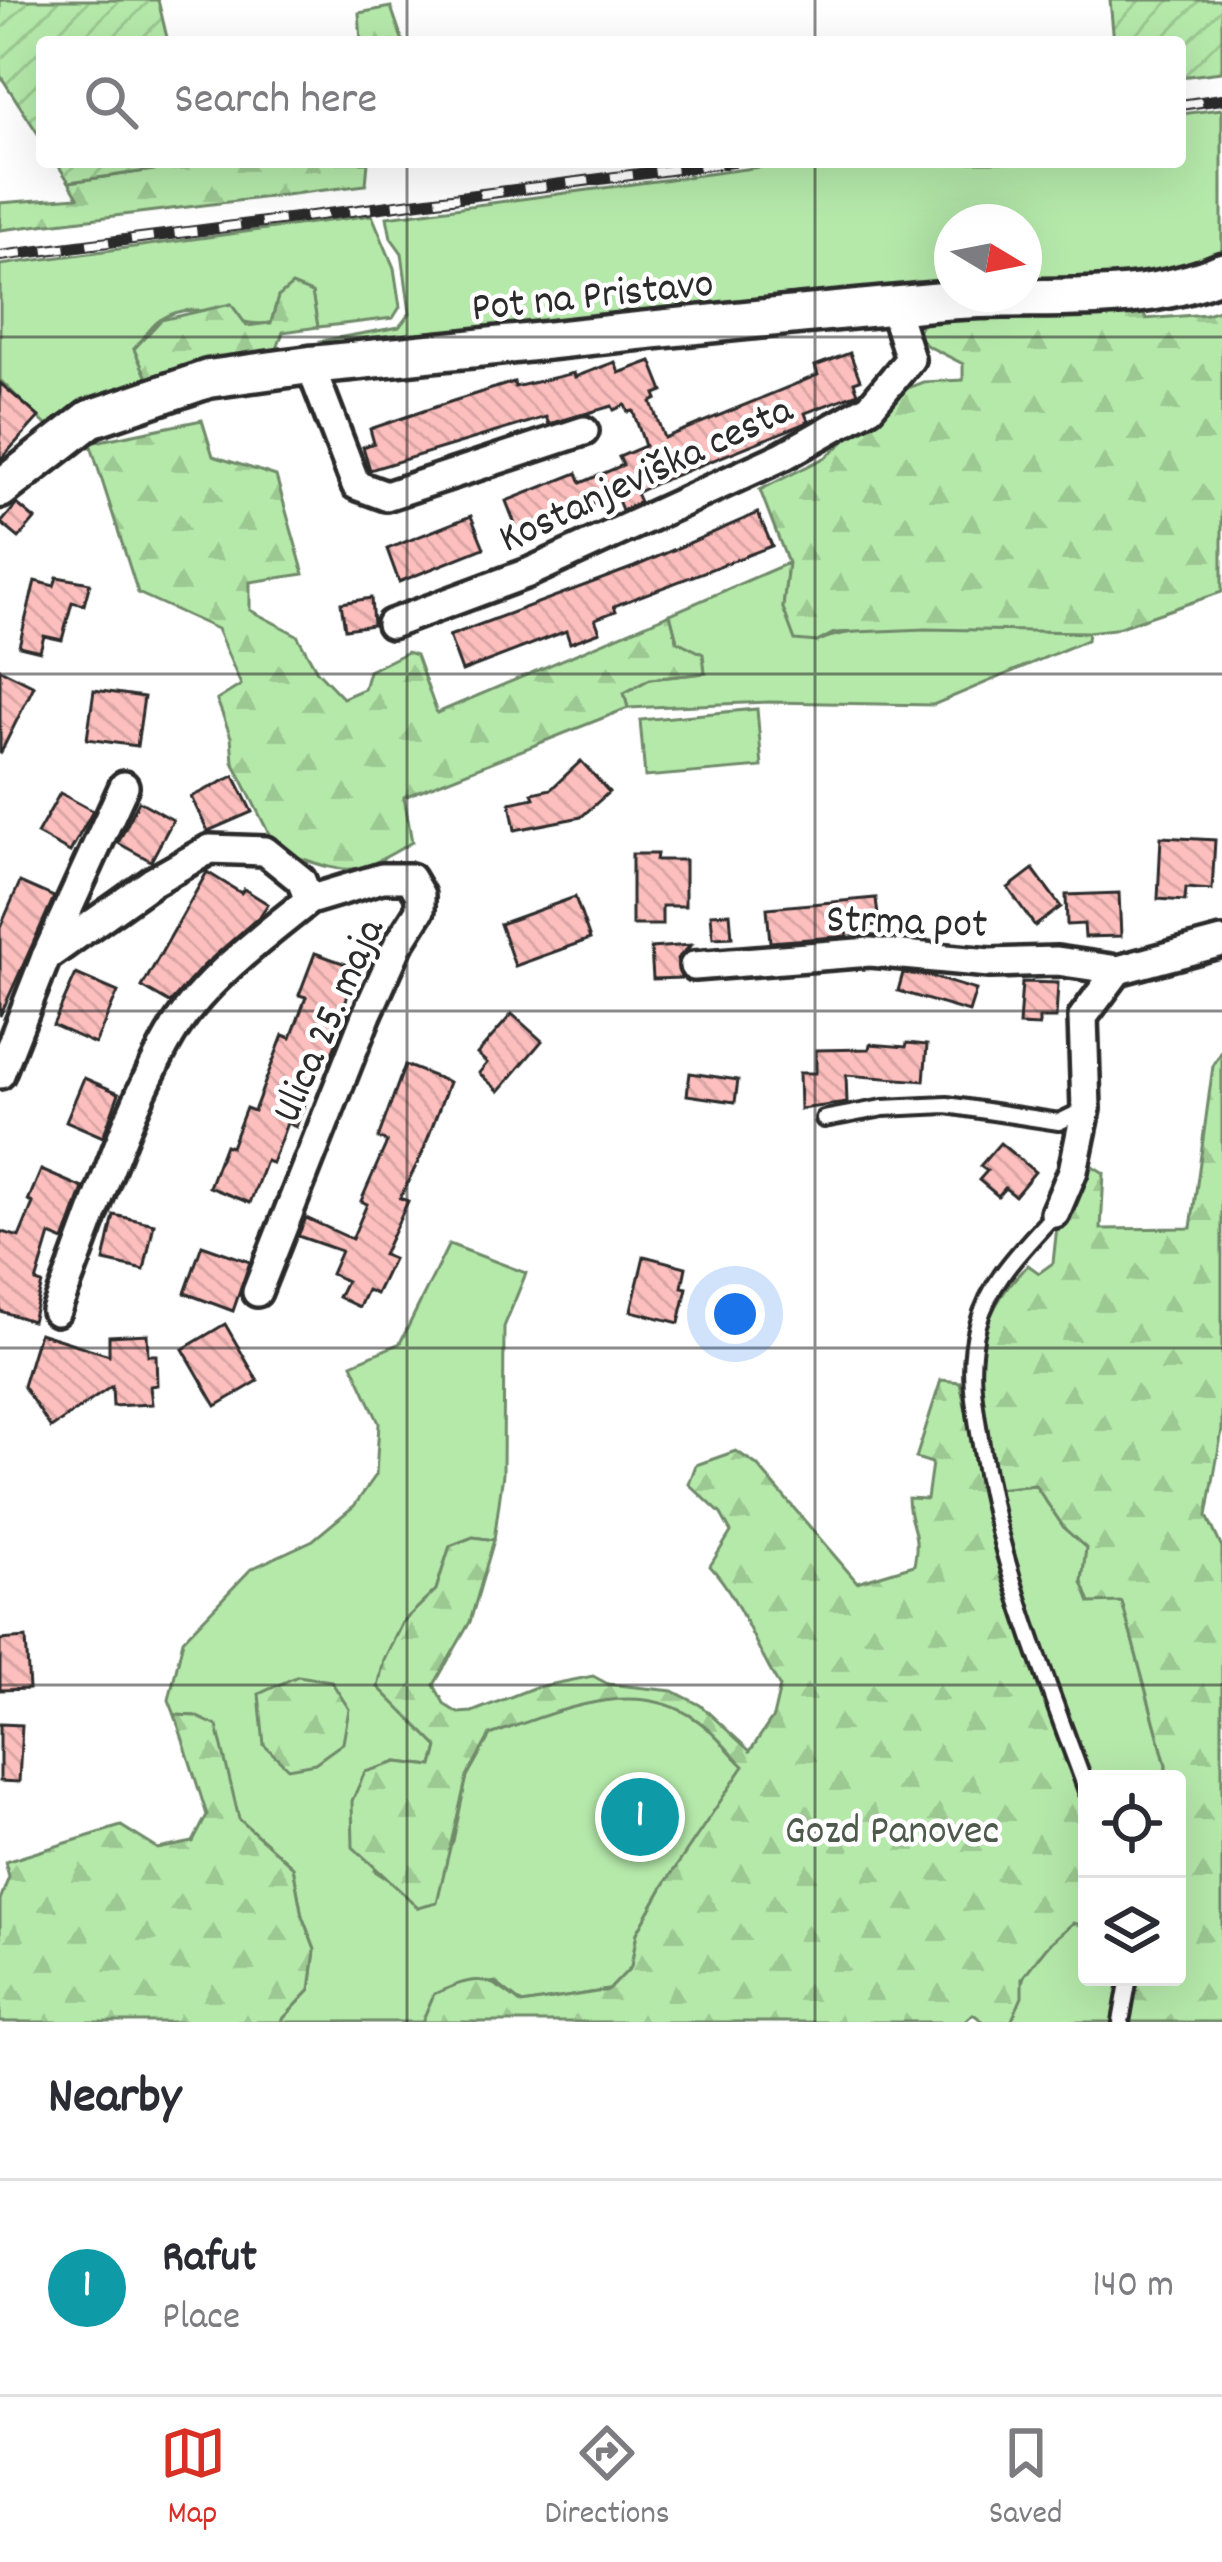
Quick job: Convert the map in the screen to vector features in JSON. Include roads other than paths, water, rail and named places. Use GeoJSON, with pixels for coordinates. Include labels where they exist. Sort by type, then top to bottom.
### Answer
{"type":"FeatureCollection","features":[{"type":"Feature","properties":{"kind":"street","name":"Pot na Pristavo"},"geometry":{"type":"LineString","coordinates":[[0,489],[90,418],[208,379],[894,308],[1134,292],[1201,281],[1222,272]]}},
{"type":"Feature","properties":{"kind":"street","name":"Kostanjeviška cesta"},"geometry":{"type":"LineString","coordinates":[[391,624],[528,573],[783,456],[870,407],[910,359],[894,308]]}},
{"type":"Feature","properties":{"kind":"street","name":"Kostanjeviška cesta"},"geometry":{"type":"LineString","coordinates":[[310,365],[356,485],[386,496],[584,430]]}},
{"type":"Feature","properties":{"kind":"street"},"geometry":{"type":"LineString","coordinates":[[0,1074],[46,957],[124,787]]}},
{"type":"Feature","properties":{"kind":"street","name":"Ulica 25. maja"},"geometry":{"type":"LineString","coordinates":[[46,957],[152,882],[209,849],[265,851],[302,880],[309,900]]}},
{"type":"Feature","properties":{"kind":"street","name":"Ulica 25. maja"},"geometry":{"type":"LineString","coordinates":[[56,1311],[171,1033],[229,965],[309,900],[382,878],[410,878],[420,895],[420,910],[398,945],[367,1014],[257,1292]]}},
{"type":"Feature","properties":{"kind":"street","name":"Strma pot"},"geometry":{"type":"LineString","coordinates":[[694,966],[870,952],[990,963],[1058,961],[1118,970],[1222,942]]}},
{"type":"Feature","properties":{"kind":"street"},"geometry":{"type":"LineString","coordinates":[[1055,1213],[1073,1171],[1085,1109],[1083,1017],[1118,970]]}},
{"type":"Feature","properties":{"kind":"lane"},"geometry":{"type":"LineString","coordinates":[[824,1119],[883,1108],[947,1105],[1059,1122],[1085,1109]]}},
{"type":"Feature","properties":{"kind":"lane"},"geometry":{"type":"LineString","coordinates":[[1055,1213],[996,1279],[978,1322],[968,1372],[1005,1558],[1079,1770]]}},
{"type":"Feature","properties":{"kind":"lane"},"geometry":{"type":"LineString","coordinates":[[1121,2022],[1127,1986]]}},
{"type":"Feature","properties":{"kind":"railway"},"geometry":{"type":"LineString","coordinates":[[1186,104],[1222,99]]}},
{"type":"Feature","properties":{"kind":"railway"},"geometry":{"type":"LineString","coordinates":[[0,256],[685,168]]}},
{"type":"Feature","properties":{"kind":"place","name":"Rafut"},"geometry":{"type":"Point","coordinates":[640,1817]}},
{"type":"Feature","properties":{"kind":"park label","name":"Gozd Panovec"},"geometry":{"type":"Point","coordinates":[892,1827]}}]}
